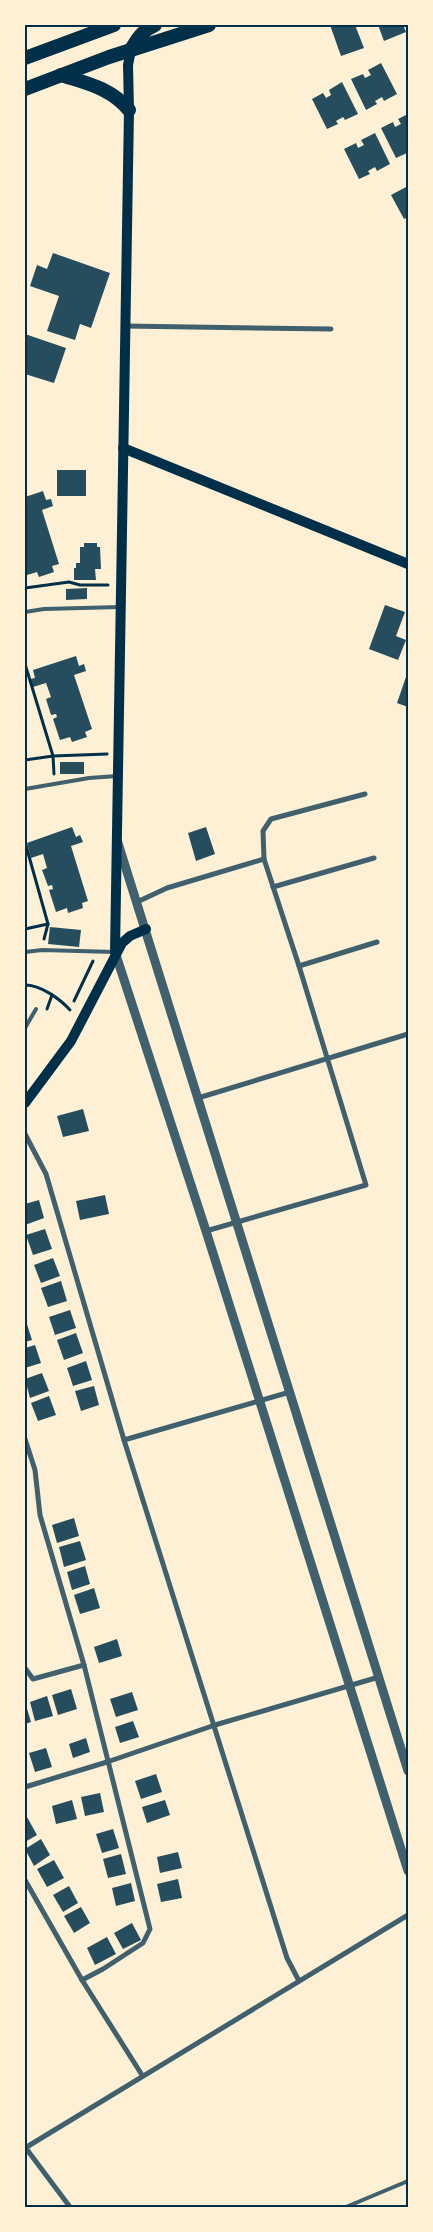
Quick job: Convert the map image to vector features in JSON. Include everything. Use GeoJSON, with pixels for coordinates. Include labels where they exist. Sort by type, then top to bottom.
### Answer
{"type":"FeatureCollection","features":[{"type":"Feature","properties":{"kind":"highway"},"geometry":{"type":"LineString","coordinates":[[131,50],[141,35],[148,28],[155,25]]}},
{"type":"Feature","properties":{"kind":"highway"},"geometry":{"type":"LineString","coordinates":[[25,89],[131,50],[209,25]]}},
{"type":"Feature","properties":{"kind":"highway"},"geometry":{"type":"LineString","coordinates":[[25,58],[108,26]]}},
{"type":"Feature","properties":{"kind":"highway"},"geometry":{"type":"LineString","coordinates":[[61,75],[103,88],[129,110]]}},
{"type":"Feature","properties":{"kind":"main road"},"geometry":{"type":"LineString","coordinates":[[116,952],[129,110],[128,65],[131,50]]}},
{"type":"Feature","properties":{"kind":"main road"},"geometry":{"type":"LineString","coordinates":[[123,448],[408,564]]}},
{"type":"Feature","properties":{"kind":"main road"},"geometry":{"type":"LineString","coordinates":[[25,1103],[71,1041],[116,952],[130,936],[146,928]]}},
{"type":"Feature","properties":{"kind":"street"},"geometry":{"type":"LineString","coordinates":[[125,326],[331,329]]}},
{"type":"Feature","properties":{"kind":"street"},"geometry":{"type":"LineString","coordinates":[[206,1231],[366,1185],[328,1058],[264,859],[262,831],[271,819],[365,794]]}},
{"type":"Feature","properties":{"kind":"street"},"geometry":{"type":"LineString","coordinates":[[117,840],[408,1771]]}},
{"type":"Feature","properties":{"kind":"street"},"geometry":{"type":"LineString","coordinates":[[273,886],[374,858]]}},
{"type":"Feature","properties":{"kind":"street"},"geometry":{"type":"LineString","coordinates":[[137,902],[166,888],[264,859]]}},
{"type":"Feature","properties":{"kind":"street"},"geometry":{"type":"LineString","coordinates":[[299,966],[377,942]]}},
{"type":"Feature","properties":{"kind":"street"},"geometry":{"type":"LineString","coordinates":[[116,952],[408,1871]]}},
{"type":"Feature","properties":{"kind":"street"},"geometry":{"type":"LineString","coordinates":[[198,1098],[408,1034]]}},
{"type":"Feature","properties":{"kind":"street"},"geometry":{"type":"LineString","coordinates":[[25,1134],[46,1174],[124,1440],[287,1958],[299,1981]]}},
{"type":"Feature","properties":{"kind":"street"},"geometry":{"type":"LineString","coordinates":[[124,1440],[290,1392]]}},
{"type":"Feature","properties":{"kind":"street"},"geometry":{"type":"LineString","coordinates":[[25,1439],[35,1470],[40,1516],[84,1665],[150,1929],[143,1943],[103,1970],[82,1980]]}},
{"type":"Feature","properties":{"kind":"street"},"geometry":{"type":"LineString","coordinates":[[25,1668],[33,1679],[84,1665]]}},
{"type":"Feature","properties":{"kind":"street"},"geometry":{"type":"LineString","coordinates":[[25,1787],[107,1762],[214,1725],[350,1687],[379,1677]]}},
{"type":"Feature","properties":{"kind":"street"},"geometry":{"type":"LineString","coordinates":[[25,1880],[82,1980],[142,2075]]}},
{"type":"Feature","properties":{"kind":"street"},"geometry":{"type":"LineString","coordinates":[[70,2207],[25,2148],[408,1914]]}},
{"type":"Feature","properties":{"kind":"lane"},"geometry":{"type":"LineString","coordinates":[[25,612],[44,609],[122,607]]}},
{"type":"Feature","properties":{"kind":"lane"},"geometry":{"type":"LineString","coordinates":[[25,789],[89,778],[118,776]]}},
{"type":"Feature","properties":{"kind":"lane"},"geometry":{"type":"LineString","coordinates":[[25,952],[42,950],[116,952]]}},
{"type":"Feature","properties":{"kind":"lane"},"geometry":{"type":"LineString","coordinates":[[25,1028],[36,1009]]}},
{"type":"Feature","properties":{"kind":"lane"},"geometry":{"type":"LineString","coordinates":[[346,2207],[408,2181]]}},
{"type":"Feature","properties":{"kind":"path"},"geometry":{"type":"LineString","coordinates":[[25,588],[69,582],[80,585],[110,586]]}},
{"type":"Feature","properties":{"kind":"path"},"geometry":{"type":"LineString","coordinates":[[25,664],[53,756],[54,785]]}},
{"type":"Feature","properties":{"kind":"path"},"geometry":{"type":"LineString","coordinates":[[25,760],[53,756],[108,754]]}},
{"type":"Feature","properties":{"kind":"path"},"geometry":{"type":"LineString","coordinates":[[25,842],[48,924],[42,950]]}},
{"type":"Feature","properties":{"kind":"path"},"geometry":{"type":"LineString","coordinates":[[25,928],[48,924]]}},
{"type":"Feature","properties":{"kind":"path"},"geometry":{"type":"LineString","coordinates":[[25,985],[32,985],[52,995],[70,1010]]}},
{"type":"Feature","properties":{"kind":"building"},"geometry":{"type":"Polygon","coordinates":[[[330,25],[355,25],[364,48],[341,56],[330,25]]]}},
{"type":"Feature","properties":{"kind":"building"},"geometry":{"type":"Polygon","coordinates":[[[378,25],[403,25],[406,32],[384,41],[378,25]]]}},
{"type":"Feature","properties":{"kind":"building"},"geometry":{"type":"Polygon","coordinates":[[[381,63],[397,94],[384,101],[382,97],[375,101],[377,104],[366,110],[351,79],[363,74],[365,78],[371,75],[368,70],[381,63]]]}},
{"type":"Feature","properties":{"kind":"building"},"geometry":{"type":"Polygon","coordinates":[[[342,82],[358,114],[345,120],[343,117],[336,121],[338,124],[327,129],[312,99],[323,93],[326,98],[331,95],[329,90],[342,82]]]}},
{"type":"Feature","properties":{"kind":"building"},"geometry":{"type":"Polygon","coordinates":[[[408,114],[407,153],[396,158],[381,128],[393,122],[395,127],[401,124],[398,119],[408,114]]]}},
{"type":"Feature","properties":{"kind":"building"},"geometry":{"type":"Polygon","coordinates":[[[375,133],[390,164],[377,171],[375,167],[368,171],[370,174],[359,179],[344,149],[356,143],[358,148],[364,145],[361,140],[375,133]]]}},
{"type":"Feature","properties":{"kind":"building"},"geometry":{"type":"Polygon","coordinates":[[[408,186],[408,217],[404,219],[391,195],[408,186]]]}},
{"type":"Feature","properties":{"kind":"building"},"geometry":{"type":"Polygon","coordinates":[[[53,253],[110,273],[91,328],[80,324],[75,340],[47,331],[59,296],[30,286],[37,265],[47,269],[53,253]]]}},
{"type":"Feature","properties":{"kind":"building"},"geometry":{"type":"Polygon","coordinates":[[[25,334],[66,348],[54,383],[25,374],[25,334]]]}},
{"type":"Feature","properties":{"kind":"building"},"geometry":{"type":"Polygon","coordinates":[[[57,470],[86,470],[86,496],[57,496],[57,470]]]}},
{"type":"Feature","properties":{"kind":"building"},"geometry":{"type":"Polygon","coordinates":[[[43,491],[46,500],[51,499],[53,506],[42,510],[59,564],[52,566],[54,572],[39,577],[37,572],[27,575],[25,569],[25,497],[43,491]]]}},
{"type":"Feature","properties":{"kind":"building"},"geometry":{"type":"Polygon","coordinates":[[[84,543],[97,543],[97,547],[100,547],[101,569],[95,569],[96,580],[74,580],[74,568],[76,568],[76,563],[80,563],[80,547],[84,547],[84,543]]]}},
{"type":"Feature","properties":{"kind":"building"},"geometry":{"type":"Polygon","coordinates":[[[87,588],[87,599],[66,600],[66,589],[87,588]]]}},
{"type":"Feature","properties":{"kind":"building"},"geometry":{"type":"Polygon","coordinates":[[[385,605],[405,612],[396,636],[406,640],[398,660],[369,649],[385,605]]]}},
{"type":"Feature","properties":{"kind":"building"},"geometry":{"type":"Polygon","coordinates":[[[76,656],[79,666],[84,664],[86,671],[74,675],[92,729],[85,732],[87,737],[72,742],[70,737],[60,740],[53,719],[57,717],[56,714],[51,715],[46,699],[51,697],[46,683],[33,687],[30,679],[35,678],[33,670],[76,656]]]}},
{"type":"Feature","properties":{"kind":"building"},"geometry":{"type":"Polygon","coordinates":[[[408,671],[408,707],[397,703],[408,671]]]}},
{"type":"Feature","properties":{"kind":"building"},"geometry":{"type":"Polygon","coordinates":[[[60,762],[84,762],[84,774],[60,774],[60,762]]]}},
{"type":"Feature","properties":{"kind":"building"},"geometry":{"type":"Polygon","coordinates":[[[72,827],[76,837],[80,835],[83,842],[71,846],[88,901],[82,903],[83,908],[68,913],[67,908],[56,912],[49,890],[53,889],[52,885],[48,886],[42,870],[47,868],[43,854],[31,858],[27,843],[72,827]]]}},
{"type":"Feature","properties":{"kind":"building"},"geometry":{"type":"Polygon","coordinates":[[[206,827],[215,854],[196,861],[188,833],[206,827]]]}},
{"type":"Feature","properties":{"kind":"building"},"geometry":{"type":"Polygon","coordinates":[[[50,927],[81,930],[79,947],[48,944],[50,927]]]}},
{"type":"Feature","properties":{"kind":"building"},"geometry":{"type":"Polygon","coordinates":[[[83,1109],[89,1131],[63,1137],[57,1116],[83,1109]]]}},
{"type":"Feature","properties":{"kind":"building"},"geometry":{"type":"Polygon","coordinates":[[[105,1195],[109,1214],[80,1220],[76,1201],[105,1195]]]}},
{"type":"Feature","properties":{"kind":"building"},"geometry":{"type":"Polygon","coordinates":[[[39,1200],[44,1218],[25,1225],[25,1204],[39,1200]]]}},
{"type":"Feature","properties":{"kind":"building"},"geometry":{"type":"Polygon","coordinates":[[[45,1229],[52,1249],[33,1255],[26,1235],[45,1229]]]}},
{"type":"Feature","properties":{"kind":"building"},"geometry":{"type":"Polygon","coordinates":[[[53,1258],[60,1276],[41,1283],[34,1265],[53,1258]]]}},
{"type":"Feature","properties":{"kind":"building"},"geometry":{"type":"Polygon","coordinates":[[[61,1281],[67,1301],[48,1307],[41,1288],[61,1281]]]}},
{"type":"Feature","properties":{"kind":"building"},"geometry":{"type":"Polygon","coordinates":[[[70,1310],[76,1328],[55,1335],[49,1317],[70,1310]]]}},
{"type":"Feature","properties":{"kind":"building"},"geometry":{"type":"Polygon","coordinates":[[[25,1318],[32,1340],[25,1342],[25,1318]]]}},
{"type":"Feature","properties":{"kind":"building"},"geometry":{"type":"Polygon","coordinates":[[[76,1333],[83,1353],[64,1360],[57,1340],[76,1333]]]}},
{"type":"Feature","properties":{"kind":"building"},"geometry":{"type":"Polygon","coordinates":[[[35,1345],[41,1363],[25,1368],[25,1348],[35,1345]]]}},
{"type":"Feature","properties":{"kind":"building"},"geometry":{"type":"Polygon","coordinates":[[[86,1361],[92,1380],[73,1386],[67,1368],[86,1361]]]}},
{"type":"Feature","properties":{"kind":"building"},"geometry":{"type":"Polygon","coordinates":[[[42,1373],[49,1391],[30,1398],[25,1379],[42,1373]]]}},
{"type":"Feature","properties":{"kind":"building"},"geometry":{"type":"Polygon","coordinates":[[[94,1386],[99,1405],[81,1411],[75,1391],[94,1386]]]}},
{"type":"Feature","properties":{"kind":"building"},"geometry":{"type":"Polygon","coordinates":[[[49,1396],[56,1415],[38,1421],[31,1403],[49,1396]]]}},
{"type":"Feature","properties":{"kind":"building"},"geometry":{"type":"Polygon","coordinates":[[[74,1518],[79,1536],[57,1543],[52,1525],[74,1518]]]}},
{"type":"Feature","properties":{"kind":"building"},"geometry":{"type":"Polygon","coordinates":[[[80,1541],[86,1560],[64,1567],[59,1547],[80,1541]]]}},
{"type":"Feature","properties":{"kind":"building"},"geometry":{"type":"Polygon","coordinates":[[[85,1566],[90,1584],[72,1590],[67,1572],[85,1566]]]}},
{"type":"Feature","properties":{"kind":"building"},"geometry":{"type":"Polygon","coordinates":[[[94,1588],[100,1608],[80,1614],[74,1595],[94,1588]]]}},
{"type":"Feature","properties":{"kind":"building"},"geometry":{"type":"Polygon","coordinates":[[[117,1639],[122,1656],[99,1663],[94,1647],[117,1639]]]}},
{"type":"Feature","properties":{"kind":"building"},"geometry":{"type":"Polygon","coordinates":[[[71,1689],[77,1709],[58,1715],[52,1695],[71,1689]]]}},
{"type":"Feature","properties":{"kind":"building"},"geometry":{"type":"Polygon","coordinates":[[[132,1692],[138,1710],[116,1717],[110,1699],[132,1692]]]}},
{"type":"Feature","properties":{"kind":"building"},"geometry":{"type":"Polygon","coordinates":[[[47,1696],[53,1716],[35,1721],[30,1702],[47,1696]]]}},
{"type":"Feature","properties":{"kind":"building"},"geometry":{"type":"Polygon","coordinates":[[[25,1702],[31,1722],[25,1724],[25,1702]]]}},
{"type":"Feature","properties":{"kind":"building"},"geometry":{"type":"Polygon","coordinates":[[[133,1721],[139,1737],[120,1743],[115,1727],[133,1721]]]}},
{"type":"Feature","properties":{"kind":"building"},"geometry":{"type":"Polygon","coordinates":[[[86,1738],[90,1752],[73,1758],[69,1744],[86,1738]]]}},
{"type":"Feature","properties":{"kind":"building"},"geometry":{"type":"Polygon","coordinates":[[[46,1748],[52,1767],[35,1772],[29,1753],[46,1748]]]}},
{"type":"Feature","properties":{"kind":"building"},"geometry":{"type":"Polygon","coordinates":[[[156,1774],[162,1792],[141,1799],[135,1781],[156,1774]]]}},
{"type":"Feature","properties":{"kind":"building"},"geometry":{"type":"Polygon","coordinates":[[[100,1793],[104,1812],[85,1816],[81,1797],[100,1793]]]}},
{"type":"Feature","properties":{"kind":"building"},"geometry":{"type":"Polygon","coordinates":[[[72,1800],[77,1819],[56,1824],[52,1806],[72,1800]]]}},
{"type":"Feature","properties":{"kind":"building"},"geometry":{"type":"Polygon","coordinates":[[[165,1800],[170,1815],[147,1823],[142,1807],[165,1800]]]}},
{"type":"Feature","properties":{"kind":"building"},"geometry":{"type":"Polygon","coordinates":[[[27,1817],[37,1835],[25,1842],[25,1819],[27,1817]]]}},
{"type":"Feature","properties":{"kind":"building"},"geometry":{"type":"Polygon","coordinates":[[[113,1829],[119,1848],[102,1853],[96,1834],[113,1829]]]}},
{"type":"Feature","properties":{"kind":"building"},"geometry":{"type":"Polygon","coordinates":[[[41,1839],[50,1855],[34,1866],[25,1849],[41,1839]]]}},
{"type":"Feature","properties":{"kind":"building"},"geometry":{"type":"Polygon","coordinates":[[[178,1852],[182,1868],[160,1873],[157,1857],[178,1852]]]}},
{"type":"Feature","properties":{"kind":"building"},"geometry":{"type":"Polygon","coordinates":[[[121,1854],[126,1874],[108,1878],[103,1859],[121,1854]]]}},
{"type":"Feature","properties":{"kind":"building"},"geometry":{"type":"Polygon","coordinates":[[[54,1860],[64,1878],[47,1887],[37,1869],[54,1860]]]}},
{"type":"Feature","properties":{"kind":"building"},"geometry":{"type":"Polygon","coordinates":[[[178,1879],[182,1898],[161,1902],[157,1884],[178,1879]]]}},
{"type":"Feature","properties":{"kind":"building"},"geometry":{"type":"Polygon","coordinates":[[[131,1883],[135,1901],[116,1906],[112,1888],[131,1883]]]}},
{"type":"Feature","properties":{"kind":"building"},"geometry":{"type":"Polygon","coordinates":[[[69,1886],[78,1903],[63,1912],[53,1895],[69,1886]]]}},
{"type":"Feature","properties":{"kind":"building"},"geometry":{"type":"Polygon","coordinates":[[[81,1907],[90,1923],[74,1933],[64,1916],[81,1907]]]}},
{"type":"Feature","properties":{"kind":"building"},"geometry":{"type":"Polygon","coordinates":[[[132,1923],[141,1940],[123,1949],[114,1933],[132,1923]]]}},
{"type":"Feature","properties":{"kind":"building"},"geometry":{"type":"Polygon","coordinates":[[[107,1937],[116,1954],[95,1965],[87,1948],[107,1937]]]}}]}
